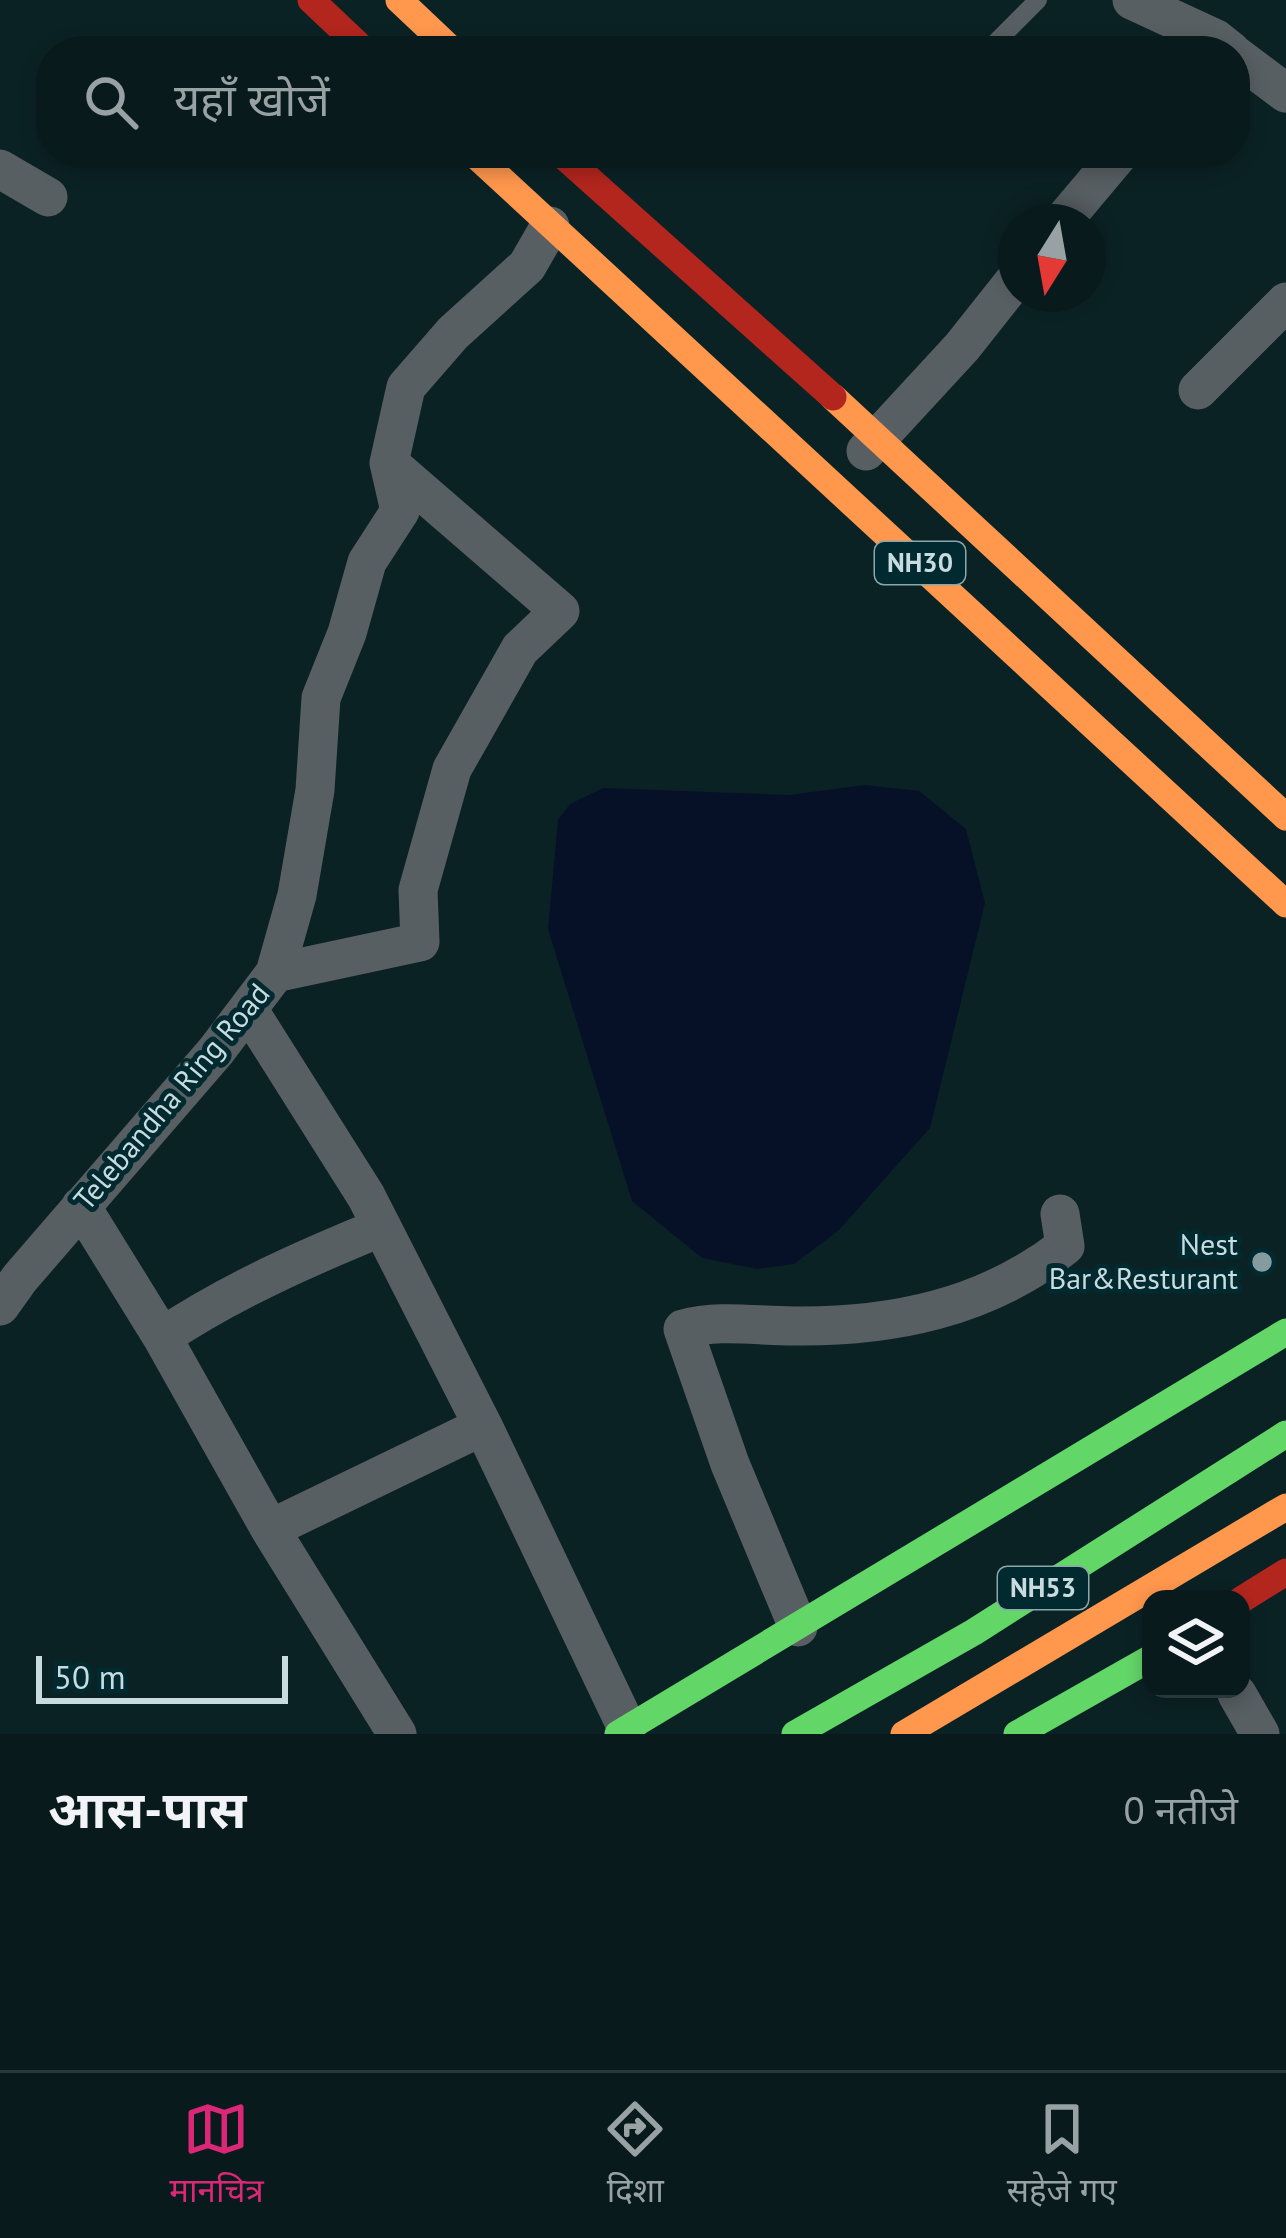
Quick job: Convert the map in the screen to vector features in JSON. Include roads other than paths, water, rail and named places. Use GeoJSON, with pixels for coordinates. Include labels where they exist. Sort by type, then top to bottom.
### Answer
{"type":"FeatureCollection","features":[{"type":"Feature","properties":{"kind":"main road"},"geometry":{"type":"LineString","coordinates":[[311,0],[349,36]]}},
{"type":"Feature","properties":{"kind":"main road"},"geometry":{"type":"LineString","coordinates":[[399,0],[437,36]]}},
{"type":"Feature","properties":{"kind":"main road","name":"NH30"},"geometry":{"type":"LineString","coordinates":[[489,168],[1286,904]]}},
{"type":"Feature","properties":{"kind":"main road","name":"NH30"},"geometry":{"type":"LineString","coordinates":[[577,168],[878,437],[1286,817]]}},
{"type":"Feature","properties":{"kind":"main road"},"geometry":{"type":"LineString","coordinates":[[623,1731],[1286,1332]]}},
{"type":"Feature","properties":{"kind":"main road","name":"NH53"},"geometry":{"type":"LineString","coordinates":[[795,1734],[974,1632],[1286,1434]]}},
{"type":"Feature","properties":{"kind":"main road","name":"NH53"},"geometry":{"type":"LineString","coordinates":[[904,1734],[1286,1507]]}},
{"type":"Feature","properties":{"kind":"main road"},"geometry":{"type":"LineString","coordinates":[[1250,1594],[1286,1572]]}},
{"type":"Feature","properties":{"kind":"main road"},"geometry":{"type":"LineString","coordinates":[[1016,1734],[1142,1663]]}},
{"type":"Feature","properties":{"kind":"street"},"geometry":{"type":"LineString","coordinates":[[1132,0],[1197,36]]}},
{"type":"Feature","properties":{"kind":"street"},"geometry":{"type":"LineString","coordinates":[[1250,69],[1286,93]]}},
{"type":"Feature","properties":{"kind":"street"},"geometry":{"type":"LineString","coordinates":[[1077,204],[1107,168]]}},
{"type":"Feature","properties":{"kind":"street"},"geometry":{"type":"LineString","coordinates":[[0,169],[48,197]]}},
{"type":"Feature","properties":{"kind":"street","name":"Telebandha Ring Road"},"geometry":{"type":"LineString","coordinates":[[0,1306],[275,973],[298,895],[315,790],[321,698],[347,634],[367,562],[400,511],[389,463],[406,387],[453,333],[527,266],[550,226]]}},
{"type":"Feature","properties":{"kind":"street"},"geometry":{"type":"LineString","coordinates":[[836,485],[998,302]]}},
{"type":"Feature","properties":{"kind":"street"},"geometry":{"type":"LineString","coordinates":[[1198,390],[1286,302]]}},
{"type":"Feature","properties":{"kind":"street"},"geometry":{"type":"LineString","coordinates":[[275,973],[420,942],[418,890],[452,769],[520,649],[560,611],[389,463]]}},
{"type":"Feature","properties":{"kind":"street"},"geometry":{"type":"LineString","coordinates":[[248,1009],[382,1227],[483,1426],[623,1731]]}},
{"type":"Feature","properties":{"kind":"street"},"geometry":{"type":"LineString","coordinates":[[81,1206],[162,1336],[270,1528],[398,1734]]}},
{"type":"Feature","properties":{"kind":"street"},"geometry":{"type":"LineString","coordinates":[[798,1627],[730,1464],[682,1330],[722,1322],[851,1324],[937,1313],[1024,1276],[1065,1246],[1060,1214]]}},
{"type":"Feature","properties":{"kind":"street"},"geometry":{"type":"LineString","coordinates":[[162,1336],[297,1262],[382,1227]]}},
{"type":"Feature","properties":{"kind":"street"},"geometry":{"type":"LineString","coordinates":[[270,1528],[483,1426]]}},
{"type":"Feature","properties":{"kind":"street"},"geometry":{"type":"LineString","coordinates":[[1239,1698],[1260,1734]]}},
{"type":"Feature","properties":{"kind":"lane"},"geometry":{"type":"LineString","coordinates":[[1002,36],[1038,0]]}},
{"type":"Feature","properties":{"kind":"water"},"geometry":{"type":"Polygon","coordinates":[[[865,785],[919,791],[966,829],[985,903],[930,1128],[838,1231],[794,1264],[757,1269],[702,1258],[632,1201],[548,929],[558,820],[570,804],[603,788],[789,795],[865,785]]]}},
{"type":"Feature","properties":{"kind":"place","name":"Nest Bar&Resturant"},"geometry":{"type":"Point","coordinates":[1262,1262]}}]}
